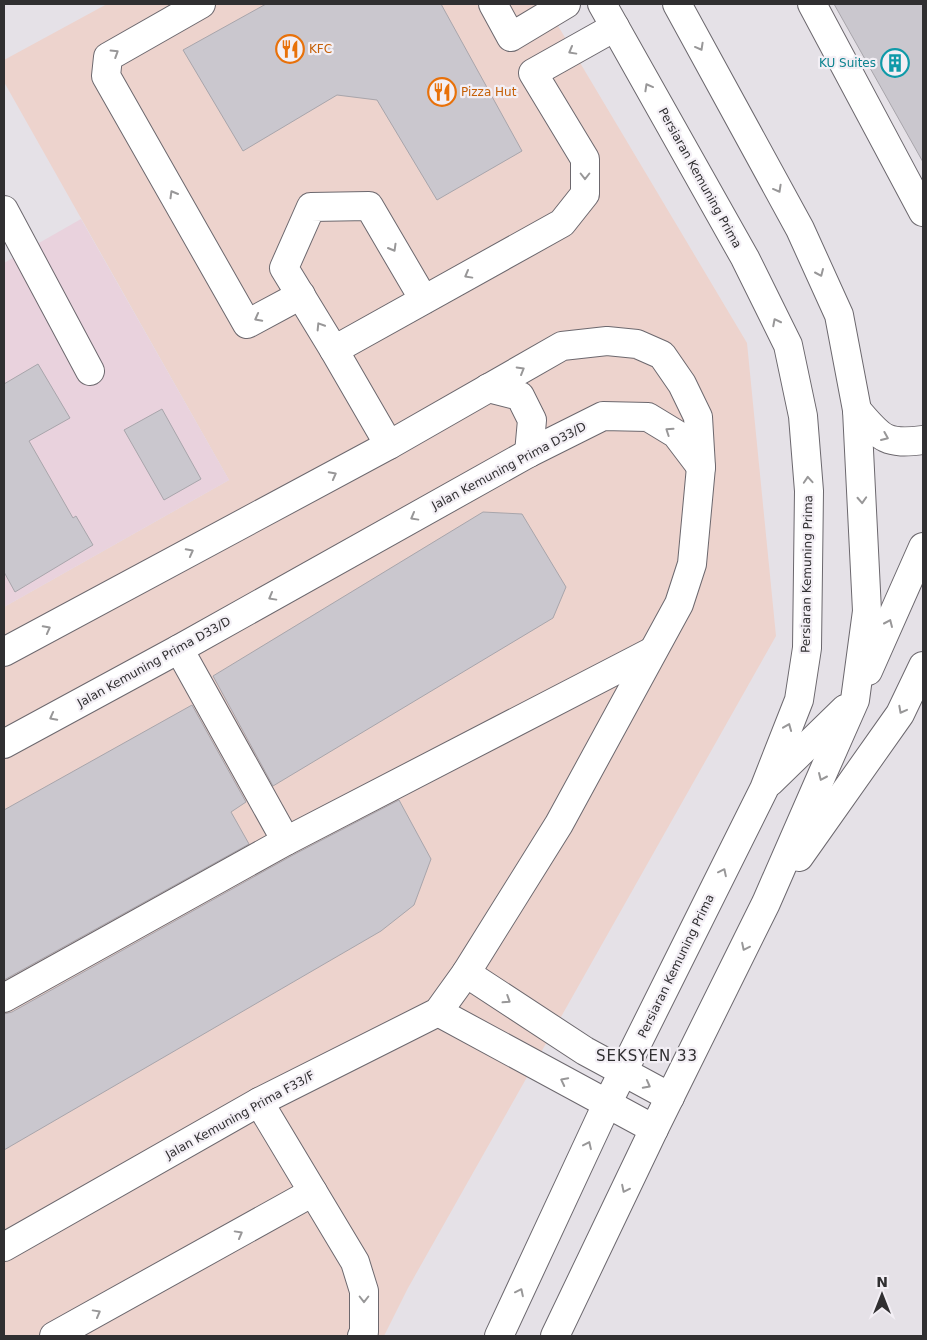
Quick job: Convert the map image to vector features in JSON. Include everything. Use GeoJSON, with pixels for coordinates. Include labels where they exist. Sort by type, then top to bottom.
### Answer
{"type":"FeatureCollection","features":[{"type":"Feature","properties":{"kind":"street"},"geometry":{"type":"LineString","coordinates":[[201,4],[108,57],[106,76],[247,324],[301,296]]}},
{"type":"Feature","properties":{"kind":"street"},"geometry":{"type":"LineString","coordinates":[[334,350],[562,223],[585,194],[585,159],[493,4]]}},
{"type":"Feature","properties":{"kind":"street"},"geometry":{"type":"LineString","coordinates":[[511,37],[566,4]]}},
{"type":"Feature","properties":{"kind":"street","name":"Persiaran Kemuning Prima"},"geometry":{"type":"LineString","coordinates":[[499,1336],[607,1104],[764,789],[799,700],[807,648],[808,491],[803,416],[788,345],[745,258],[602,4]]}},
{"type":"Feature","properties":{"kind":"street"},"geometry":{"type":"LineString","coordinates":[[677,4],[800,229],[839,315],[857,410],[867,611],[854,700],[764,789]]}},
{"type":"Feature","properties":{"kind":"street"},"geometry":{"type":"LineString","coordinates":[[812,4],[923,212]]}},
{"type":"Feature","properties":{"kind":"street"},"geometry":{"type":"LineString","coordinates":[[533,73],[615,27]]}},
{"type":"Feature","properties":{"kind":"street"},"geometry":{"type":"LineString","coordinates":[[389,445],[284,268],[311,207],[369,206],[424,300]]}},
{"type":"Feature","properties":{"kind":"street"},"geometry":{"type":"LineString","coordinates":[[4,210],[90,370]]}},
{"type":"Feature","properties":{"kind":"street"},"geometry":{"type":"LineString","coordinates":[[4,652],[389,445],[562,346],[607,341],[637,344],[662,355],[682,384],[698,417],[701,467]]}},
{"type":"Feature","properties":{"kind":"street"},"geometry":{"type":"LineString","coordinates":[[488,388],[520,396],[532,420],[529,452]]}},
{"type":"Feature","properties":{"kind":"street"},"geometry":{"type":"LineString","coordinates":[[857,410],[879,436],[901,443],[923,440]]}},
{"type":"Feature","properties":{"kind":"street","name":"Jalan Kemuning Prima D33/D"},"geometry":{"type":"LineString","coordinates":[[4,744],[179,649],[529,452],[603,416],[648,417],[676,434],[701,467]]}},
{"type":"Feature","properties":{"kind":"street","name":"Jalan Kemuning Prima F33/F"},"geometry":{"type":"LineString","coordinates":[[4,1247],[259,1102],[438,1012],[466,973],[559,824],[651,652],[679,604],[692,564],[701,467]]}},
{"type":"Feature","properties":{"kind":"street"},"geometry":{"type":"LineString","coordinates":[[555,1336],[654,1129],[766,903],[923,547]]}},
{"type":"Feature","properties":{"kind":"street"},"geometry":{"type":"LineString","coordinates":[[179,649],[286,841]]}},
{"type":"Feature","properties":{"kind":"street"},"geometry":{"type":"LineString","coordinates":[[4,998],[286,841],[651,652]]}},
{"type":"Feature","properties":{"kind":"street"},"geometry":{"type":"LineString","coordinates":[[766,903],[900,714],[923,666]]}},
{"type":"Feature","properties":{"kind":"street"},"geometry":{"type":"LineString","coordinates":[[466,973],[585,1051],[670,1097]]}},
{"type":"Feature","properties":{"kind":"street"},"geometry":{"type":"LineString","coordinates":[[438,1012],[654,1129]]}},
{"type":"Feature","properties":{"kind":"street"},"geometry":{"type":"LineString","coordinates":[[259,1102],[355,1262],[364,1291],[364,1332],[362,1336]]}},
{"type":"Feature","properties":{"kind":"street"},"geometry":{"type":"LineString","coordinates":[[54,1336],[313,1192]]}},
{"type":"Feature","properties":{"kind":"shaded area"},"geometry":{"type":"Polygon","coordinates":[[[107,4],[545,4],[747,343],[776,636],[408,1288],[384,1336],[4,1336],[4,607],[229,480],[4,82],[4,60],[107,4]]]}},
{"type":"Feature","properties":{"kind":"shaded area"},"geometry":{"type":"Polygon","coordinates":[[[81,219],[229,480],[4,607],[4,263],[81,219]]]}},
{"type":"Feature","properties":{"kind":"building"},"geometry":{"type":"Polygon","coordinates":[[[266,4],[441,4],[522,151],[437,200],[377,100],[337,95],[243,151],[183,50],[266,4]]]}},
{"type":"Feature","properties":{"kind":"building","name":"KU Suites"},"geometry":{"type":"Polygon","coordinates":[[[834,4],[923,4],[923,162],[834,4]]]}},
{"type":"Feature","properties":{"kind":"building"},"geometry":{"type":"Polygon","coordinates":[[[38,364],[70,418],[29,441],[73,518],[76,516],[93,545],[15,592],[4,572],[4,384],[38,364]]]}},
{"type":"Feature","properties":{"kind":"building"},"geometry":{"type":"Polygon","coordinates":[[[162,409],[201,479],[164,500],[124,430],[162,409]]]}},
{"type":"Feature","properties":{"kind":"building"},"geometry":{"type":"Polygon","coordinates":[[[483,512],[522,514],[566,587],[553,618],[273,786],[213,676],[483,512]]]}},
{"type":"Feature","properties":{"kind":"building"},"geometry":{"type":"Polygon","coordinates":[[[192,705],[246,802],[231,812],[249,844],[4,980],[4,810],[192,705]]]}},
{"type":"Feature","properties":{"kind":"building"},"geometry":{"type":"Polygon","coordinates":[[[399,800],[431,859],[414,905],[381,931],[4,1150],[4,1014],[12,1012],[293,855],[399,800]]]}},
{"type":"Feature","properties":{"kind":"place","name":"KFC"},"geometry":{"type":"Point","coordinates":[290,49]}},
{"type":"Feature","properties":{"kind":"place","name":"KU Suites"},"geometry":{"type":"Point","coordinates":[895,63]}},
{"type":"Feature","properties":{"kind":"place","name":"Pizza Hut"},"geometry":{"type":"Point","coordinates":[442,92]}},
{"type":"Feature","properties":{"kind":"district","name":"SEKSYEN 33"},"geometry":{"type":"Point","coordinates":[647,1056]}}]}
